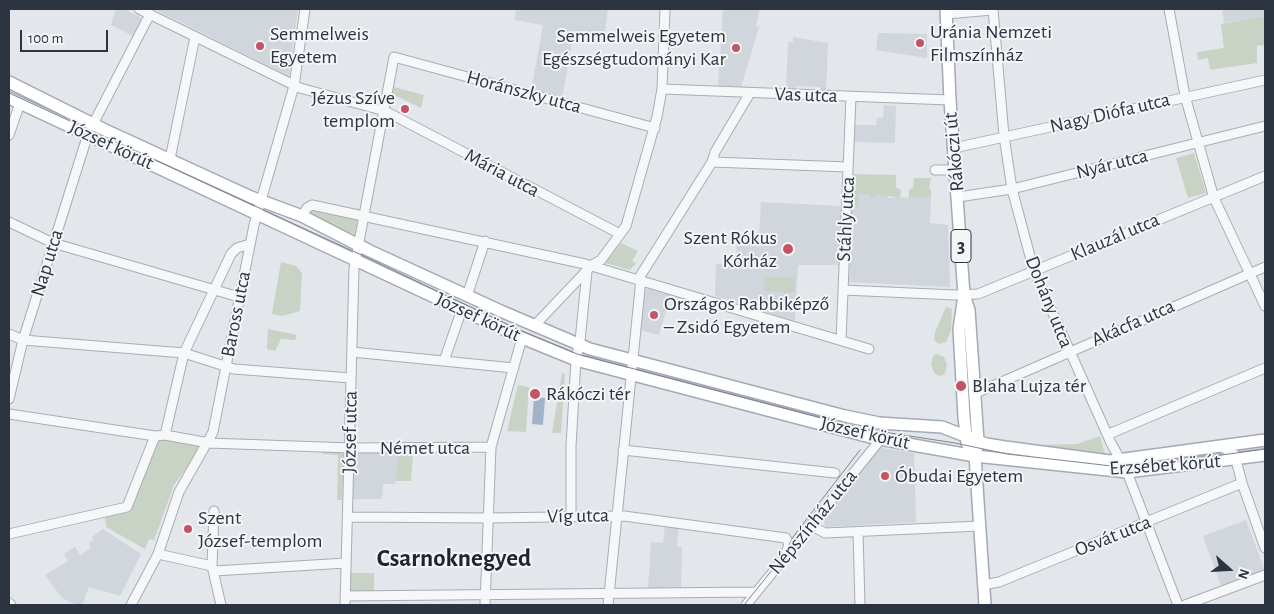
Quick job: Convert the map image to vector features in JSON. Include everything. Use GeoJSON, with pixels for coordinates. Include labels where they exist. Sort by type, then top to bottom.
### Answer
{"type":"FeatureCollection","features":[{"type":"Feature","properties":{"kind":"main road","name":"Rákóczi út"},"geometry":{"type":"LineString","coordinates":[[946,11],[950,100],[964,295],[958,329],[975,456],[984,605]]}},
{"type":"Feature","properties":{"kind":"main road","name":"József körút"},"geometry":{"type":"LineString","coordinates":[[9,82],[90,129],[257,214],[522,338],[576,360],[881,439],[975,456]]}},
{"type":"Feature","properties":{"kind":"main road","name":"József körút"},"geometry":{"type":"LineString","coordinates":[[9,98],[170,159],[261,200],[302,216],[467,296],[580,344],[632,361],[845,416],[879,423],[942,427],[972,437]]}},
{"type":"Feature","properties":{"kind":"main road","name":"Rákóczi út"},"geometry":{"type":"LineString","coordinates":[[964,295],[969,310],[974,394],[972,437]]}},
{"type":"Feature","properties":{"kind":"main road","name":"Erzsébet körút"},"geometry":{"type":"LineString","coordinates":[[972,437],[1005,447],[1101,460],[1121,460],[1265,440]]}},
{"type":"Feature","properties":{"kind":"main road","name":"Erzsébet körút"},"geometry":{"type":"LineString","coordinates":[[975,456],[1127,472],[1265,456]]}},
{"type":"Feature","properties":{"kind":"street"},"geometry":{"type":"LineString","coordinates":[[139,9],[294,86]]}},
{"type":"Feature","properties":{"kind":"street","name":"Baross utca"},"geometry":{"type":"LineString","coordinates":[[131,605],[158,554],[179,492],[208,443],[215,423],[257,214],[294,86],[305,9]]}},
{"type":"Feature","properties":{"kind":"street"},"geometry":{"type":"LineString","coordinates":[[536,325],[590,268],[601,260],[626,226],[655,128],[662,89],[665,9]]}},
{"type":"Feature","properties":{"kind":"street"},"geometry":{"type":"LineString","coordinates":[[946,11],[993,9]]}},
{"type":"Feature","properties":{"kind":"street","name":"Dohány utca"},"geometry":{"type":"LineString","coordinates":[[993,9],[1004,136],[1012,189],[1034,271],[1069,351],[1127,472],[1178,605]]}},
{"type":"Feature","properties":{"kind":"street"},"geometry":{"type":"LineString","coordinates":[[1169,9],[1196,143],[1214,198],[1265,306]]}},
{"type":"Feature","properties":{"kind":"street","name":"Nap utca"},"geometry":{"type":"LineString","coordinates":[[9,399],[23,340],[90,129],[150,14]]}},
{"type":"Feature","properties":{"kind":"street"},"geometry":{"type":"LineString","coordinates":[[170,159],[195,37]]}},
{"type":"Feature","properties":{"kind":"street","name":"József utca"},"geometry":{"type":"LineString","coordinates":[[345,605],[355,259],[394,57]]}},
{"type":"Feature","properties":{"kind":"street","name":"Horánszky utca"},"geometry":{"type":"LineString","coordinates":[[394,57],[655,128]]}},
{"type":"Feature","properties":{"kind":"street","name":"Nagy Diófa utca"},"geometry":{"type":"LineString","coordinates":[[954,148],[1265,80]]}},
{"type":"Feature","properties":{"kind":"street","name":"Mária utca"},"geometry":{"type":"LineString","coordinates":[[294,86],[385,111],[620,234]]}},
{"type":"Feature","properties":{"kind":"street","name":"Vas utca"},"geometry":{"type":"LineString","coordinates":[[662,89],[950,100]]}},
{"type":"Feature","properties":{"kind":"street"},"geometry":{"type":"LineString","coordinates":[[608,605],[640,279],[652,254],[712,162],[715,152],[750,93]]}},
{"type":"Feature","properties":{"kind":"street","name":"Stáhly utca"},"geometry":{"type":"LineString","coordinates":[[841,340],[851,97]]}},
{"type":"Feature","properties":{"kind":"street"},"geometry":{"type":"LineString","coordinates":[[9,135],[20,103]]}},
{"type":"Feature","properties":{"kind":"street","name":"Nyár utca"},"geometry":{"type":"LineString","coordinates":[[958,197],[1012,189],[1265,126]]}},
{"type":"Feature","properties":{"kind":"street"},"geometry":{"type":"LineString","coordinates":[[712,162],[848,167]]}},
{"type":"Feature","properties":{"kind":"street"},"geometry":{"type":"LineString","coordinates":[[934,170],[956,170]]}},
{"type":"Feature","properties":{"kind":"street","name":"Klauzál utca"},"geometry":{"type":"LineString","coordinates":[[843,290],[978,294],[1265,176]]}},
{"type":"Feature","properties":{"kind":"street"},"geometry":{"type":"LineString","coordinates":[[302,216],[307,208],[312,205],[486,241],[640,279],[868,349]]}},
{"type":"Feature","properties":{"kind":"street"},"geometry":{"type":"LineString","coordinates":[[9,222],[53,242],[239,297]]}},
{"type":"Feature","properties":{"kind":"street"},"geometry":{"type":"LineString","coordinates":[[467,296],[486,241]]}},
{"type":"Feature","properties":{"kind":"street"},"geometry":{"type":"LineString","coordinates":[[165,435],[184,353],[231,254],[242,245],[250,244]]}},
{"type":"Feature","properties":{"kind":"street","name":"Akácfa utca"},"geometry":{"type":"LineString","coordinates":[[974,394],[1265,267]]}},
{"type":"Feature","properties":{"kind":"street"},"geometry":{"type":"LineString","coordinates":[[571,516],[571,446],[576,360],[580,344],[590,268]]}},
{"type":"Feature","properties":{"kind":"street"},"geometry":{"type":"LineString","coordinates":[[444,361],[462,309]]}},
{"type":"Feature","properties":{"kind":"street"},"geometry":{"type":"LineString","coordinates":[[9,334],[23,340],[184,353],[234,369],[351,378]]}},
{"type":"Feature","properties":{"kind":"street"},"geometry":{"type":"LineString","coordinates":[[485,605],[491,447],[522,338]]}},
{"type":"Feature","properties":{"kind":"street"},"geometry":{"type":"LineString","coordinates":[[352,352],[514,368]]}},
{"type":"Feature","properties":{"kind":"street"},"geometry":{"type":"LineString","coordinates":[[1110,438],[1265,368]]}},
{"type":"Feature","properties":{"kind":"street","name":"Német utca"},"geometry":{"type":"LineString","coordinates":[[9,414],[155,436],[165,435],[208,443],[350,448],[491,447]]}},
{"type":"Feature","properties":{"kind":"street"},"geometry":{"type":"LineString","coordinates":[[9,534],[126,507],[155,436]]}},
{"type":"Feature","properties":{"kind":"street","name":"Erzsébet körút"},"geometry":{"type":"LineString","coordinates":[[1101,460],[1107,454],[1110,438]]}},
{"type":"Feature","properties":{"kind":"street","name":"Népszínház utca"},"geometry":{"type":"LineString","coordinates":[[746,605],[881,439]]}},
{"type":"Feature","properties":{"kind":"street"},"geometry":{"type":"LineString","coordinates":[[1222,447],[1234,454],[1265,548]]}},
{"type":"Feature","properties":{"kind":"street"},"geometry":{"type":"LineString","coordinates":[[622,450],[834,473]]}},
{"type":"Feature","properties":{"kind":"street","name":"Osvát utca"},"geometry":{"type":"LineString","coordinates":[[984,584],[999,582],[1242,483]]}},
{"type":"Feature","properties":{"kind":"street"},"geometry":{"type":"LineString","coordinates":[[214,511],[213,569],[222,605]]}},
{"type":"Feature","properties":{"kind":"street","name":"Víg utca"},"geometry":{"type":"LineString","coordinates":[[348,517],[488,518],[617,515],[786,538],[789,544],[785,556]]}},
{"type":"Feature","properties":{"kind":"street"},"geometry":{"type":"LineString","coordinates":[[812,526],[825,533],[980,526]]}},
{"type":"Feature","properties":{"kind":"street"},"geometry":{"type":"LineString","coordinates":[[858,532],[860,605]]}},
{"type":"Feature","properties":{"kind":"street"},"geometry":{"type":"LineString","coordinates":[[158,554],[213,569],[346,563]]}},
{"type":"Feature","properties":{"kind":"street"},"geometry":{"type":"LineString","coordinates":[[1185,605],[1265,575]]}},
{"type":"Feature","properties":{"kind":"street"},"geometry":{"type":"LineString","coordinates":[[345,596],[756,592]]}},
{"type":"Feature","properties":{"kind":"shaded area"},"geometry":{"type":"Polygon","coordinates":[[[116,9],[124,9],[140,17],[141,20],[133,36],[111,25],[116,9]]]}},
{"type":"Feature","properties":{"kind":"shaded area","name":"Semmelweis Egyetem"},"geometry":{"type":"Polygon","coordinates":[[[157,9],[298,9],[289,76],[158,11],[157,9]]]}},
{"type":"Feature","properties":{"kind":"shaded area"},"geometry":{"type":"Polygon","coordinates":[[[516,9],[608,9],[604,38],[576,33],[574,30],[562,100],[531,92],[543,25],[515,20],[516,9]]]}},
{"type":"Feature","properties":{"kind":"shaded area","name":"Semmelweis Egyetem Egészségtudományi Kar"},"geometry":{"type":"Polygon","coordinates":[[[723,9],[760,9],[756,26],[759,27],[741,87],[718,86],[723,9]]]}},
{"type":"Feature","properties":{"kind":"shaded area"},"geometry":{"type":"Polygon","coordinates":[[[1222,9],[1265,9],[1265,16],[1224,23],[1222,9]]]}},
{"type":"Feature","properties":{"kind":"shaded area"},"geometry":{"type":"Polygon","coordinates":[[[878,33],[927,34],[927,58],[876,50],[878,33]]]}},
{"type":"Feature","properties":{"kind":"shaded area"},"geometry":{"type":"Polygon","coordinates":[[[793,37],[828,43],[826,90],[821,90],[820,87],[796,86],[796,89],[786,89],[788,42],[793,42],[793,37]]]}},
{"type":"Feature","properties":{"kind":"shaded area"},"geometry":{"type":"Polygon","coordinates":[[[884,105],[896,106],[895,143],[852,142],[853,125],[876,125],[877,118],[883,118],[884,105]]]}},
{"type":"Feature","properties":{"kind":"shaded area","name":"Szent Rókus Kórház"},"geometry":{"type":"Polygon","coordinates":[[[859,194],[870,194],[870,197],[875,194],[888,195],[888,198],[931,197],[930,223],[948,225],[950,287],[849,282],[850,263],[840,263],[839,265],[798,265],[795,321],[715,296],[716,264],[758,266],[736,263],[737,237],[759,238],[761,202],[841,206],[839,260],[849,260],[852,206],[858,206],[859,194]]]}},
{"type":"Feature","properties":{"kind":"shaded area","name":"Országos Rabbiképző – Zsidó Egyetem"},"geometry":{"type":"Polygon","coordinates":[[[649,288],[664,294],[664,292],[671,294],[659,335],[639,330],[644,291],[649,288]]]}},
{"type":"Feature","properties":{"kind":"shaded area","name":"Óbudai Egyetem"},"geometry":{"type":"Polygon","coordinates":[[[881,448],[914,453],[916,522],[826,527],[823,520],[874,453],[881,448]]]}},
{"type":"Feature","properties":{"kind":"shaded area"},"geometry":{"type":"Polygon","coordinates":[[[353,453],[399,453],[395,484],[383,484],[382,499],[353,499],[353,453]]]}},
{"type":"Feature","properties":{"kind":"shaded area"},"geometry":{"type":"Polygon","coordinates":[[[1246,520],[1265,571],[1222,588],[1203,536],[1246,520]]]}},
{"type":"Feature","properties":{"kind":"shaded area"},"geometry":{"type":"Polygon","coordinates":[[[665,525],[679,526],[677,546],[682,547],[681,588],[648,590],[651,542],[663,543],[665,525]]]}},
{"type":"Feature","properties":{"kind":"shaded area"},"geometry":{"type":"Polygon","coordinates":[[[103,529],[141,554],[120,596],[89,587],[83,603],[77,605],[62,598],[45,575],[68,561],[64,554],[75,547],[80,555],[91,548],[89,543],[94,539],[92,537],[103,529]]]}},
{"type":"Feature","properties":{"kind":"green space"},"geometry":{"type":"Polygon","coordinates":[[[1265,16],[1265,45],[1257,46],[1257,63],[1210,70],[1208,58],[1198,60],[1197,52],[1224,48],[1221,24],[1265,16]]]}},
{"type":"Feature","properties":{"kind":"green space"},"geometry":{"type":"Polygon","coordinates":[[[394,87],[424,95],[421,108],[392,94],[394,87]]]}},
{"type":"Feature","properties":{"kind":"green space"},"geometry":{"type":"Polygon","coordinates":[[[1194,153],[1206,193],[1188,198],[1176,158],[1194,153]]]}},
{"type":"Feature","properties":{"kind":"green space"},"geometry":{"type":"Polygon","coordinates":[[[853,174],[896,175],[896,187],[901,190],[900,198],[876,194],[875,197],[870,197],[870,194],[859,194],[858,207],[852,206],[853,174]]]}},
{"type":"Feature","properties":{"kind":"green space"},"geometry":{"type":"Polygon","coordinates":[[[914,178],[931,178],[929,188],[931,189],[931,197],[909,198],[909,190],[913,187],[914,178]]]}},
{"type":"Feature","properties":{"kind":"green space"},"geometry":{"type":"Polygon","coordinates":[[[309,209],[359,220],[356,235],[304,216],[309,209]]]}},
{"type":"Feature","properties":{"kind":"green space"},"geometry":{"type":"Polygon","coordinates":[[[621,243],[638,251],[632,261],[636,263],[630,270],[605,263],[621,243]]]}},
{"type":"Feature","properties":{"kind":"green space"},"geometry":{"type":"Polygon","coordinates":[[[281,262],[296,266],[302,273],[300,311],[282,316],[272,314],[281,262]]]}},
{"type":"Feature","properties":{"kind":"green space"},"geometry":{"type":"Polygon","coordinates":[[[765,277],[795,278],[794,293],[764,291],[765,277]]]}},
{"type":"Feature","properties":{"kind":"green space"},"geometry":{"type":"Polygon","coordinates":[[[946,307],[952,309],[951,331],[946,342],[939,344],[934,340],[935,332],[946,307]]]}},
{"type":"Feature","properties":{"kind":"green space"},"geometry":{"type":"Polygon","coordinates":[[[268,329],[297,335],[295,340],[281,339],[275,351],[267,349],[268,329]]]}},
{"type":"Feature","properties":{"kind":"green space"},"geometry":{"type":"Polygon","coordinates":[[[937,354],[944,357],[947,364],[945,374],[940,376],[935,374],[931,365],[933,356],[937,354]]]}},
{"type":"Feature","properties":{"kind":"green space"},"geometry":{"type":"Polygon","coordinates":[[[562,373],[565,374],[561,433],[552,433],[562,373]]]}},
{"type":"Feature","properties":{"kind":"green space"},"geometry":{"type":"Polygon","coordinates":[[[518,385],[529,387],[526,432],[507,431],[518,385]]]}},
{"type":"Feature","properties":{"kind":"green space"},"geometry":{"type":"Polygon","coordinates":[[[1100,436],[1105,454],[1101,458],[1034,448],[1039,445],[1077,444],[1100,436]]]}},
{"type":"Feature","properties":{"kind":"green space"},"geometry":{"type":"Polygon","coordinates":[[[156,438],[197,445],[198,452],[174,485],[154,540],[149,539],[145,549],[106,527],[105,515],[125,510],[156,438]]]}},
{"type":"Feature","properties":{"kind":"green space"},"geometry":{"type":"Polygon","coordinates":[[[323,452],[344,452],[342,500],[337,500],[338,455],[323,454],[323,452]]]}},
{"type":"Feature","properties":{"kind":"green space"},"geometry":{"type":"Polygon","coordinates":[[[399,453],[413,453],[411,481],[395,481],[399,453]]]}},
{"type":"Feature","properties":{"kind":"green space"},"geometry":{"type":"Polygon","coordinates":[[[346,573],[374,573],[374,595],[345,596],[346,573]]]}},
{"type":"Feature","properties":{"kind":"water"},"geometry":{"type":"Polygon","coordinates":[[[534,397],[545,398],[543,425],[532,424],[534,397]]]}},
{"type":"Feature","properties":{"kind":"tram line"},"geometry":{"type":"LineString","coordinates":[[9,93],[368,258],[508,325],[577,354],[864,429],[955,443],[1007,454],[1129,468],[1265,449]]}},
{"type":"Feature","properties":{"kind":"tram line"},"geometry":{"type":"LineString","coordinates":[[744,605],[784,555],[793,537],[860,450]]}},
{"type":"Feature","properties":{"kind":"place","name":"Uránia Nemzeti Filmszínház"},"geometry":{"type":"Point","coordinates":[920,43]}},
{"type":"Feature","properties":{"kind":"place","name":"Semmelweis Egyetem"},"geometry":{"type":"Point","coordinates":[260,46]}},
{"type":"Feature","properties":{"kind":"place","name":"Semmelweis Egyetem Egészségtudományi Kar"},"geometry":{"type":"Point","coordinates":[736,48]}},
{"type":"Feature","properties":{"kind":"place","name":"Jézus Szíve templom"},"geometry":{"type":"Point","coordinates":[405,109]}},
{"type":"Feature","properties":{"kind":"place","name":"Szent Rókus Kórház"},"geometry":{"type":"Point","coordinates":[788,249]}},
{"type":"Feature","properties":{"kind":"place","name":"Országos Rabbiképző – Zsidó Egyetem"},"geometry":{"type":"Point","coordinates":[654,315]}},
{"type":"Feature","properties":{"kind":"place","name":"Blaha Lujza tér"},"geometry":{"type":"Point","coordinates":[961,386]}},
{"type":"Feature","properties":{"kind":"place","name":"Rákóczi tér"},"geometry":{"type":"Point","coordinates":[535,394]}},
{"type":"Feature","properties":{"kind":"place","name":"Óbudai Egyetem"},"geometry":{"type":"Point","coordinates":[885,476]}},
{"type":"Feature","properties":{"kind":"place","name":"Szent József-templom"},"geometry":{"type":"Point","coordinates":[188,529]}},
{"type":"Feature","properties":{"kind":"district","name":"Csarnoknegyed"},"geometry":{"type":"Point","coordinates":[454,558]}}]}
